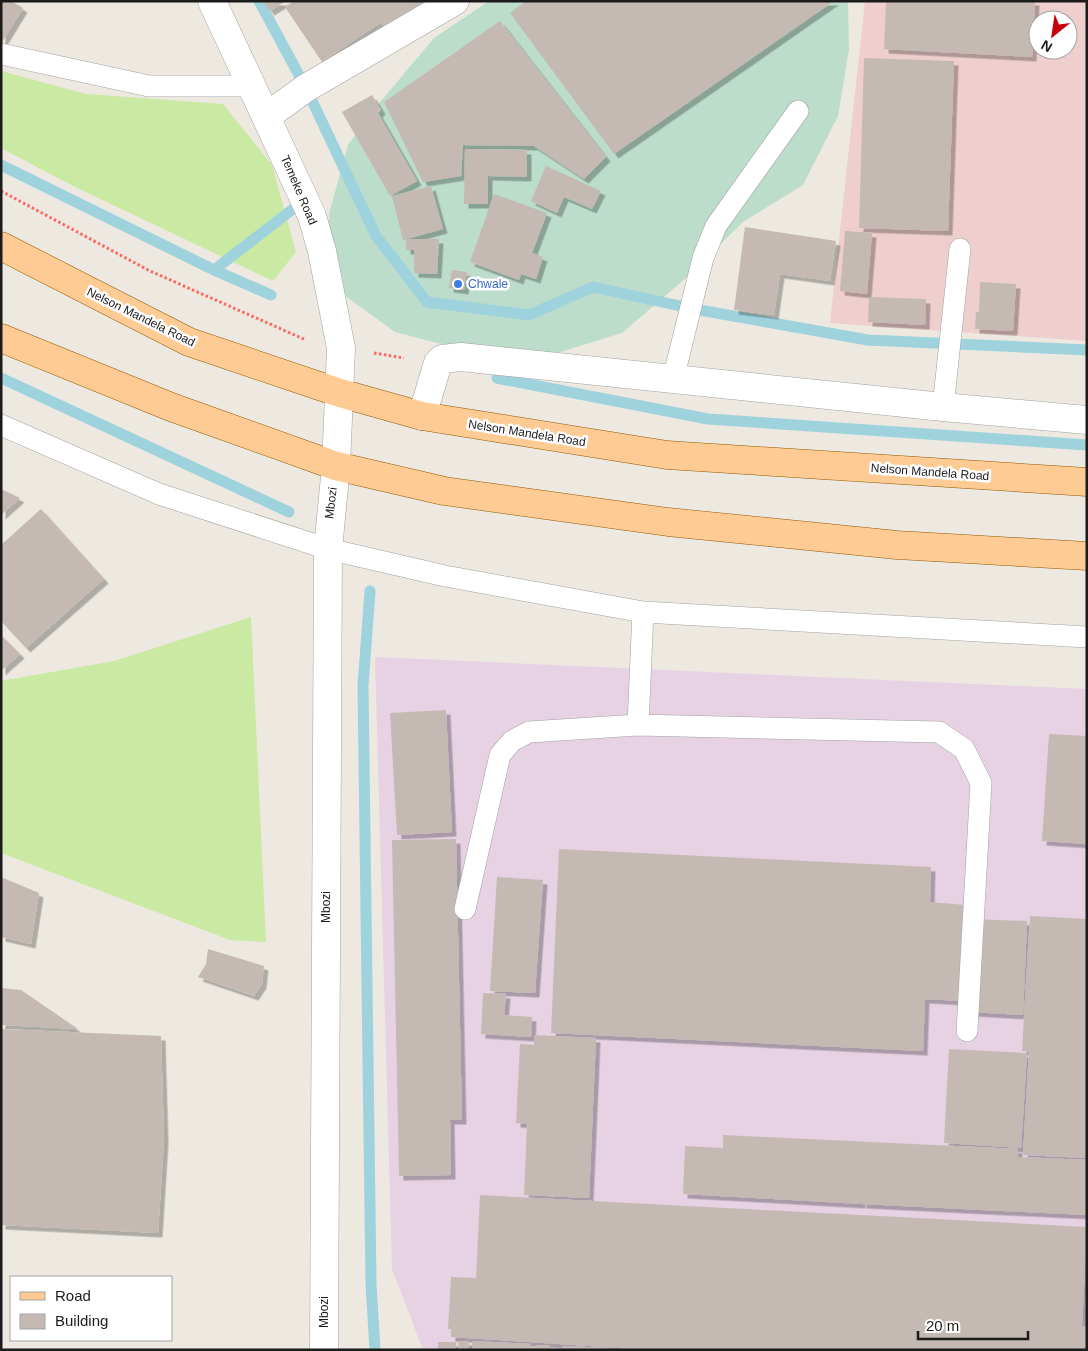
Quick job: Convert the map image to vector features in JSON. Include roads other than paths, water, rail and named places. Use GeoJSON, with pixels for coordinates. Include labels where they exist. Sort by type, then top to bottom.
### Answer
{"type":"FeatureCollection","features":[{"type":"Feature","properties":{"kind":"main road","name":"Nelson Mandela Road"},"geometry":{"type":"LineString","coordinates":[[1,246],[190,342],[340,392],[422,416],[667,455],[1087,482]]}},
{"type":"Feature","properties":{"kind":"main road"},"geometry":{"type":"LineString","coordinates":[[1,338],[171,407],[336,466],[444,491],[668,522],[897,545],[1087,556]]}},
{"type":"Feature","properties":{"kind":"street","name":"Temeke Road"},"geometry":{"type":"LineString","coordinates":[[212,1],[312,216],[322,251],[341,348],[336,466]]}},
{"type":"Feature","properties":{"kind":"street"},"geometry":{"type":"LineString","coordinates":[[267,116],[306,88],[455,1]]}},
{"type":"Feature","properties":{"kind":"street"},"geometry":{"type":"LineString","coordinates":[[422,416],[438,363],[442,359],[452,357],[497,359],[943,407],[1087,420]]}},
{"type":"Feature","properties":{"kind":"street","name":"Mbozi"},"geometry":{"type":"LineString","coordinates":[[324,1350],[328,549],[336,466]]}},
{"type":"Feature","properties":{"kind":"lane"},"geometry":{"type":"LineString","coordinates":[[1,54],[149,86],[252,86]]}},
{"type":"Feature","properties":{"kind":"lane"},"geometry":{"type":"LineString","coordinates":[[673,379],[704,258],[716,226],[798,111]]}},
{"type":"Feature","properties":{"kind":"lane"},"geometry":{"type":"LineString","coordinates":[[943,407],[960,249]]}},
{"type":"Feature","properties":{"kind":"lane"},"geometry":{"type":"LineString","coordinates":[[1,425],[159,494],[328,549],[445,576],[643,612],[1087,637]]}},
{"type":"Feature","properties":{"kind":"lane"},"geometry":{"type":"LineString","coordinates":[[638,725],[643,612]]}},
{"type":"Feature","properties":{"kind":"lane"},"geometry":{"type":"LineString","coordinates":[[465,909],[500,755],[512,741],[528,732],[638,725],[939,732],[964,749],[981,783],[968,1031]]}},
{"type":"Feature","properties":{"kind":"waterway"},"geometry":{"type":"LineString","coordinates":[[259,1],[306,88],[376,236],[427,302],[529,315],[593,287],[694,309],[868,340],[1087,350]]}},
{"type":"Feature","properties":{"kind":"waterway"},"geometry":{"type":"LineString","coordinates":[[1,165],[214,270],[271,295]]}},
{"type":"Feature","properties":{"kind":"waterway"},"geometry":{"type":"LineString","coordinates":[[214,270],[302,202],[299,198]]}},
{"type":"Feature","properties":{"kind":"waterway"},"geometry":{"type":"LineString","coordinates":[[1,378],[289,512]]}},
{"type":"Feature","properties":{"kind":"waterway"},"geometry":{"type":"LineString","coordinates":[[497,378],[708,419],[1087,445]]}},
{"type":"Feature","properties":{"kind":"waterway"},"geometry":{"type":"LineString","coordinates":[[370,591],[363,686],[371,1284],[375,1350]]}},
{"type":"Feature","properties":{"kind":"place","name":"Chwale"},"geometry":{"type":"Point","coordinates":[458,284]}}]}
